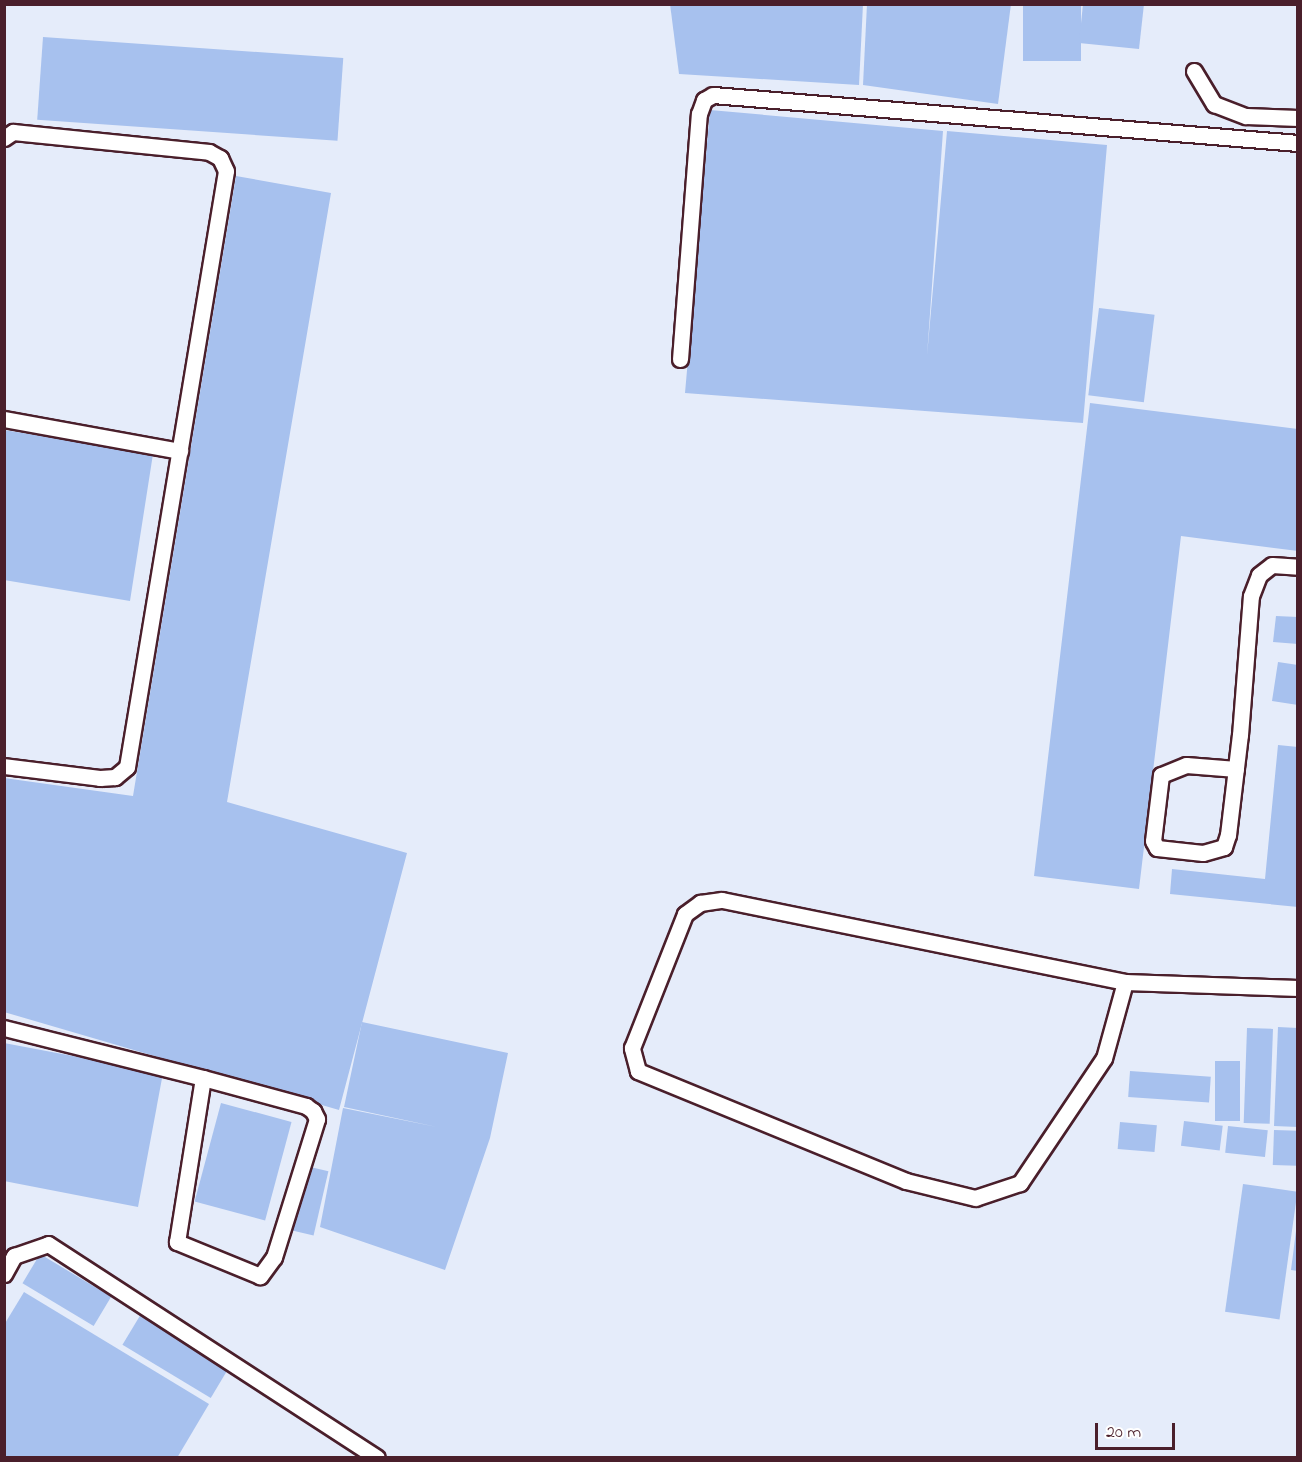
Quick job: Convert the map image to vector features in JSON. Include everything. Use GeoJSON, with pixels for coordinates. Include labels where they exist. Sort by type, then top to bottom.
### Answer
{"type":"FeatureCollection","features":[{"type":"Feature","properties":{"kind":"lane"},"geometry":{"type":"LineString","coordinates":[[1194,71],[1214,104],[1246,116],[1298,118]]}},
{"type":"Feature","properties":{"kind":"lane"},"geometry":{"type":"LineString","coordinates":[[680,359],[699,114],[704,100],[713,95],[1298,143]]}},
{"type":"Feature","properties":{"kind":"lane"},"geometry":{"type":"LineString","coordinates":[[4,138],[13,132],[209,152],[220,158],[226,171],[127,767],[115,777],[100,778],[4,766]]}},
{"type":"Feature","properties":{"kind":"lane"},"geometry":{"type":"LineString","coordinates":[[4,419],[180,451]]}},
{"type":"Feature","properties":{"kind":"lane"},"geometry":{"type":"LineString","coordinates":[[1236,769],[1186,765],[1161,775],[1154,841],[1157,848],[1203,853],[1224,847],[1236,769],[1251,596],[1259,574],[1272,565],[1298,567]]}},
{"type":"Feature","properties":{"kind":"lane"},"geometry":{"type":"LineString","coordinates":[[1125,982],[1104,1058],[1020,1183],[975,1198],[906,1181],[638,1071],[632,1048],[685,914],[700,903],[722,900],[1125,982],[1298,988]]}},
{"type":"Feature","properties":{"kind":"lane"},"geometry":{"type":"LineString","coordinates":[[4,1028],[203,1078],[306,1106],[317,1119],[274,1257],[260,1276],[177,1242],[203,1078]]}},
{"type":"Feature","properties":{"kind":"lane"},"geometry":{"type":"LineString","coordinates":[[4,1274],[9,1253],[48,1244],[377,1458]]}},
{"type":"Feature","properties":{"kind":"building"},"geometry":{"type":"Polygon","coordinates":[[[670,4],[863,4],[859,85],[679,74],[670,4]]]}},
{"type":"Feature","properties":{"kind":"building"},"geometry":{"type":"Polygon","coordinates":[[[867,4],[1011,4],[998,104],[863,85],[867,4]]]}},
{"type":"Feature","properties":{"kind":"building"},"geometry":{"type":"Polygon","coordinates":[[[1023,4],[1081,4],[1081,61],[1023,61],[1023,4]]]}},
{"type":"Feature","properties":{"kind":"building"},"geometry":{"type":"Polygon","coordinates":[[[1083,4],[1144,4],[1139,49],[1079,43],[1083,4]]]}},
{"type":"Feature","properties":{"kind":"building"},"geometry":{"type":"Polygon","coordinates":[[[43,37],[343,58],[337,141],[37,120],[43,37]]]}},
{"type":"Feature","properties":{"kind":"building"},"geometry":{"type":"Polygon","coordinates":[[[710,110],[943,131],[927,356],[947,131],[1107,145],[1083,423],[685,393],[710,110]]]}},
{"type":"Feature","properties":{"kind":"building"},"geometry":{"type":"Polygon","coordinates":[[[236,176],[331,193],[227,802],[407,853],[339,1110],[4,1012],[4,778],[133,796],[236,176]]]}},
{"type":"Feature","properties":{"kind":"building"},"geometry":{"type":"Polygon","coordinates":[[[1099,308],[1155,315],[1144,402],[1088,395],[1099,308]]]}},
{"type":"Feature","properties":{"kind":"building"},"geometry":{"type":"Polygon","coordinates":[[[1090,403],[1298,429],[1298,551],[1181,536],[1139,889],[1034,876],[1090,403]]]}},
{"type":"Feature","properties":{"kind":"building"},"geometry":{"type":"Polygon","coordinates":[[[4,430],[153,454],[130,601],[4,580],[4,430]]]}},
{"type":"Feature","properties":{"kind":"building"},"geometry":{"type":"Polygon","coordinates":[[[1276,616],[1298,617],[1298,644],[1273,642],[1276,616]]]}},
{"type":"Feature","properties":{"kind":"building"},"geometry":{"type":"Polygon","coordinates":[[[1278,662],[1298,665],[1298,705],[1272,701],[1278,662]]]}},
{"type":"Feature","properties":{"kind":"building"},"geometry":{"type":"Polygon","coordinates":[[[1278,745],[1298,747],[1298,907],[1170,894],[1172,869],[1265,879],[1278,745]]]}},
{"type":"Feature","properties":{"kind":"building"},"geometry":{"type":"Polygon","coordinates":[[[362,1022],[508,1053],[490,1138],[445,1270],[320,1227],[343,1108],[437,1127],[344,1107],[362,1022]]]}},
{"type":"Feature","properties":{"kind":"building"},"geometry":{"type":"Polygon","coordinates":[[[1278,1027],[1298,1028],[1298,1127],[1274,1126],[1278,1027]]]}},
{"type":"Feature","properties":{"kind":"building"},"geometry":{"type":"Polygon","coordinates":[[[1247,1028],[1273,1029],[1270,1124],[1244,1123],[1247,1028]]]}},
{"type":"Feature","properties":{"kind":"building"},"geometry":{"type":"Polygon","coordinates":[[[4,1043],[163,1073],[138,1207],[4,1181],[4,1043]]]}},
{"type":"Feature","properties":{"kind":"building"},"geometry":{"type":"Polygon","coordinates":[[[1215,1061],[1240,1061],[1240,1121],[1215,1121],[1215,1061]]]}},
{"type":"Feature","properties":{"kind":"building"},"geometry":{"type":"Polygon","coordinates":[[[1130,1071],[1211,1077],[1209,1103],[1128,1097],[1130,1071]]]}},
{"type":"Feature","properties":{"kind":"building"},"geometry":{"type":"Polygon","coordinates":[[[221,1103],[292,1122],[265,1220],[195,1202],[221,1103]]]}},
{"type":"Feature","properties":{"kind":"building"},"geometry":{"type":"Polygon","coordinates":[[[1184,1121],[1223,1126],[1220,1151],[1181,1146],[1184,1121]]]}},
{"type":"Feature","properties":{"kind":"building"},"geometry":{"type":"Polygon","coordinates":[[[1120,1122],[1157,1125],[1155,1152],[1118,1149],[1120,1122]]]}},
{"type":"Feature","properties":{"kind":"building"},"geometry":{"type":"Polygon","coordinates":[[[1228,1126],[1268,1130],[1265,1157],[1225,1153],[1228,1126]]]}},
{"type":"Feature","properties":{"kind":"building"},"geometry":{"type":"Polygon","coordinates":[[[1274,1130],[1298,1131],[1297,1166],[1273,1165],[1274,1130]]]}},
{"type":"Feature","properties":{"kind":"building"},"geometry":{"type":"Polygon","coordinates":[[[306,1166],[328,1171],[314,1235],[291,1230],[306,1166]]]}},
{"type":"Feature","properties":{"kind":"building"},"geometry":{"type":"Polygon","coordinates":[[[1243,1184],[1297,1192],[1280,1319],[1225,1312],[1243,1184]]]}},
{"type":"Feature","properties":{"kind":"building"},"geometry":{"type":"Polygon","coordinates":[[[1296,1231],[1298,1231],[1298,1271],[1291,1270],[1296,1231]]]}},
{"type":"Feature","properties":{"kind":"building"},"geometry":{"type":"Polygon","coordinates":[[[40,1254],[111,1297],[94,1326],[22,1283],[40,1254]]]}},
{"type":"Feature","properties":{"kind":"building"},"geometry":{"type":"Polygon","coordinates":[[[24,1292],[209,1404],[177,1458],[4,1458],[4,1325],[24,1292]]]}},
{"type":"Feature","properties":{"kind":"building"},"geometry":{"type":"Polygon","coordinates":[[[141,1314],[229,1367],[211,1398],[122,1345],[141,1314]]]}}]}
